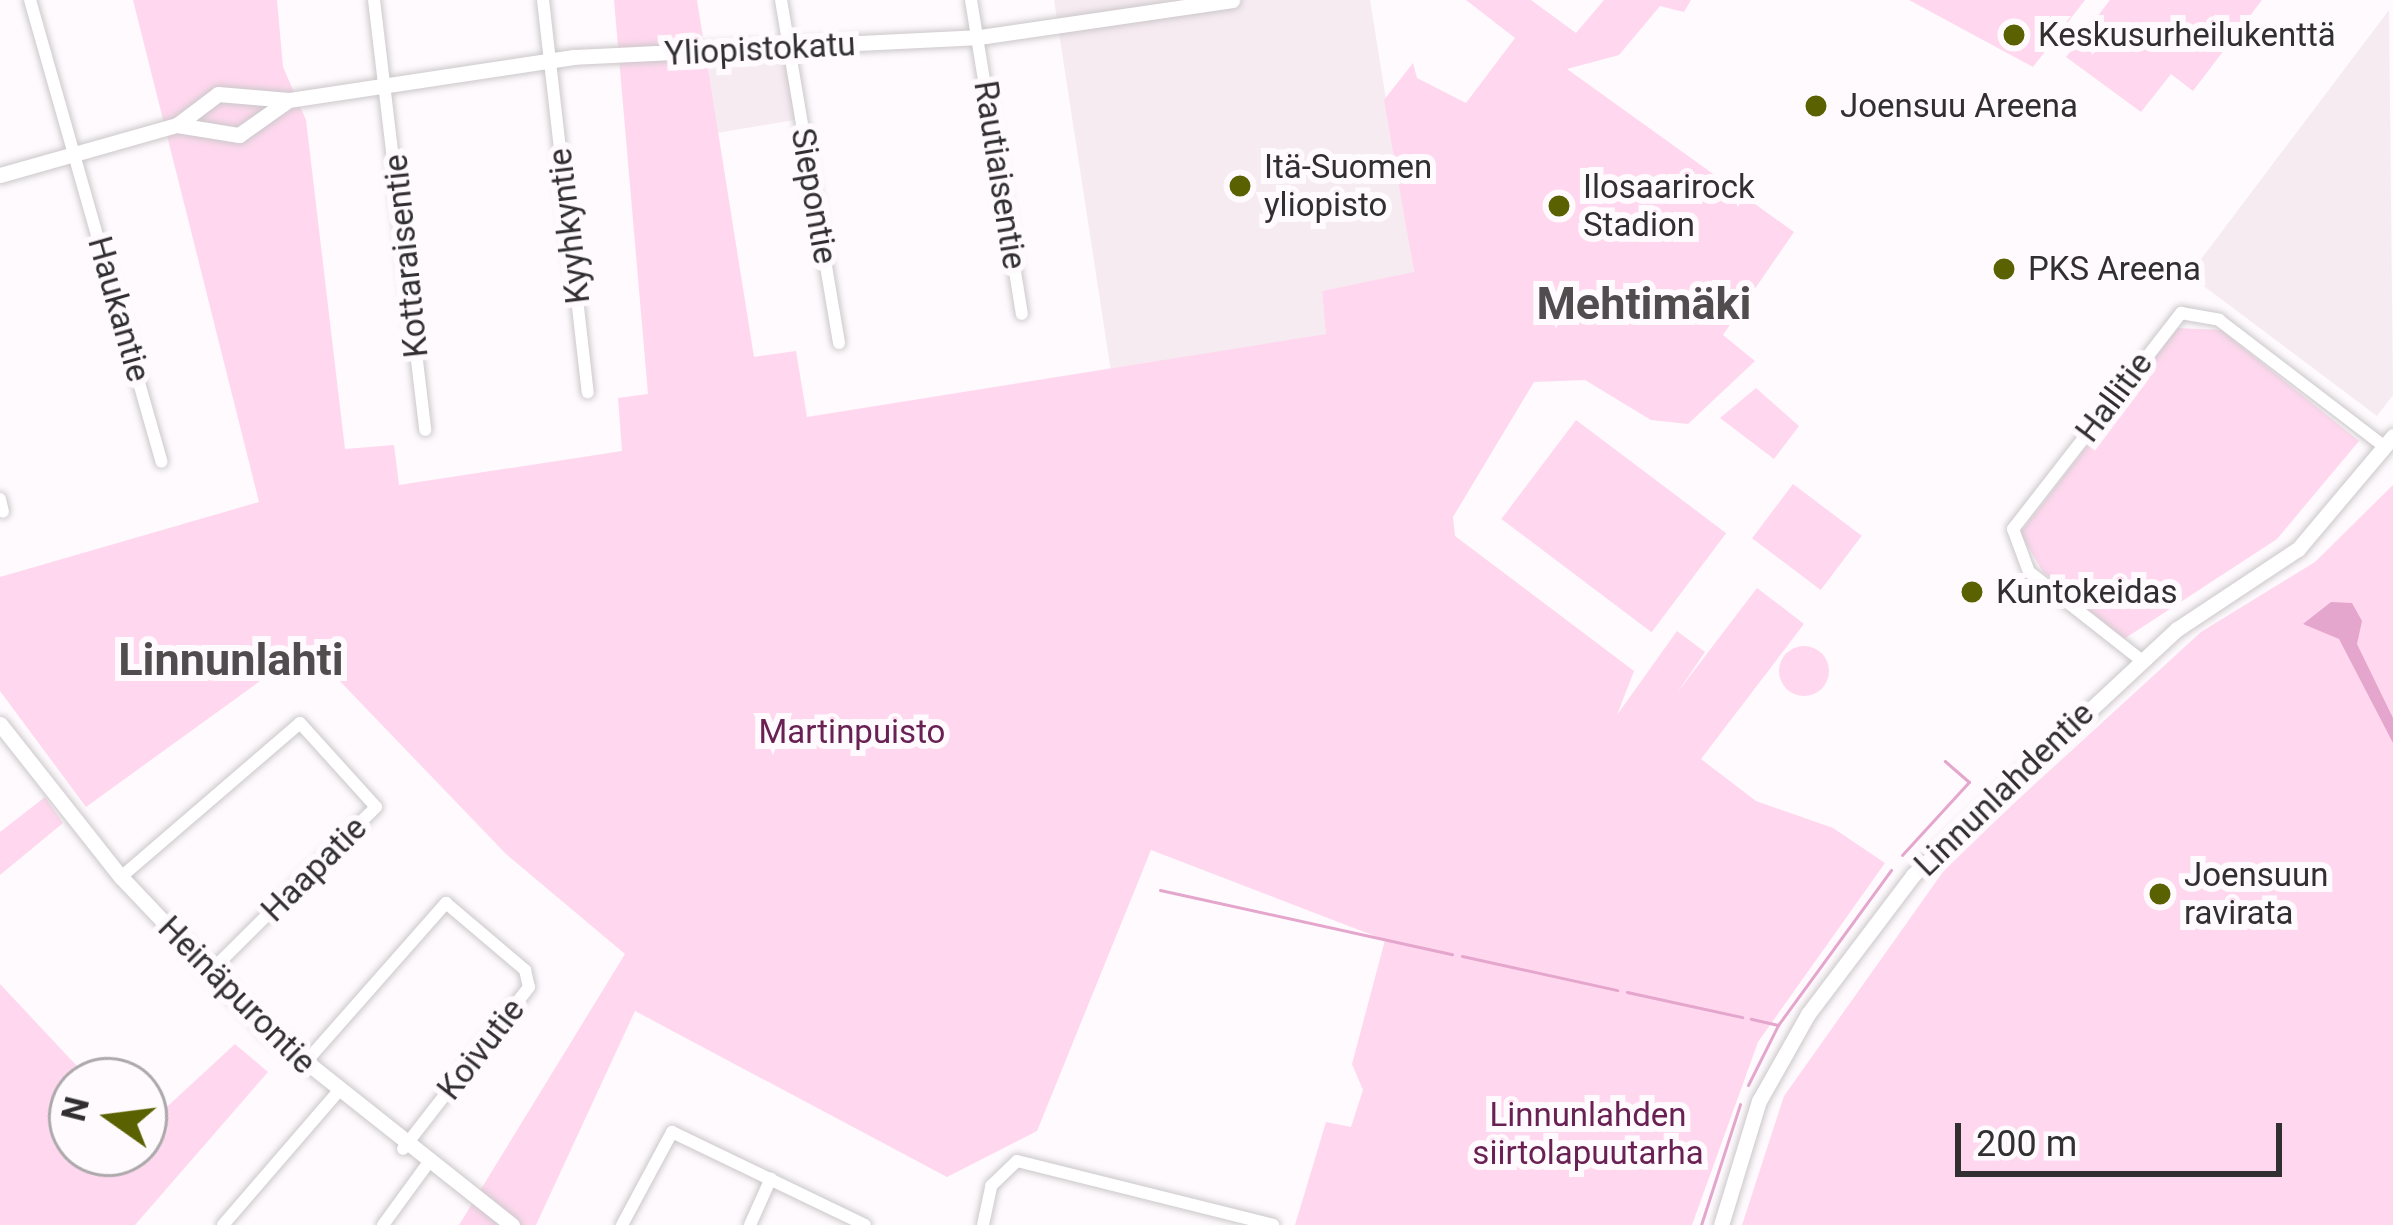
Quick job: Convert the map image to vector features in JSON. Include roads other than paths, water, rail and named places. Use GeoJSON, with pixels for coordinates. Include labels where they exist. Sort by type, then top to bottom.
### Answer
{"type":"FeatureCollection","features":[{"type":"Feature","properties":{"kind":"street","name":"Haukantie"},"geometry":{"type":"LineString","coordinates":[[29,0],[162,462]]}},
{"type":"Feature","properties":{"kind":"street","name":"Kottaraisentie"},"geometry":{"type":"LineString","coordinates":[[374,0],[425,430]]}},
{"type":"Feature","properties":{"kind":"street","name":"Kyyhkyntie"},"geometry":{"type":"LineString","coordinates":[[543,0],[588,392]]}},
{"type":"Feature","properties":{"kind":"street","name":"Siepontie"},"geometry":{"type":"LineString","coordinates":[[782,0],[839,343]]}},
{"type":"Feature","properties":{"kind":"street","name":"Rautiaisentie"},"geometry":{"type":"LineString","coordinates":[[971,0],[1022,314]]}},
{"type":"Feature","properties":{"kind":"street","name":"Yliopistokatu"},"geometry":{"type":"LineString","coordinates":[[0,175],[177,125],[218,94],[289,100],[385,81],[550,59],[979,37],[1232,0]]}},
{"type":"Feature","properties":{"kind":"street","name":"Yliopistokatu"},"geometry":{"type":"LineString","coordinates":[[177,125],[239,134],[289,100]]}},
{"type":"Feature","properties":{"kind":"street","name":"Hallitie"},"geometry":{"type":"LineString","coordinates":[[2141,660],[2029,572],[2013,529],[2181,314],[2219,320],[2389,441]]}},
{"type":"Feature","properties":{"kind":"street","name":"Linnunlahdentie"},"geometry":{"type":"LineString","coordinates":[[1721,1225],[1759,1101],[1808,1014],[1956,828],[2141,660],[2298,549],[2389,441]]}},
{"type":"Feature","properties":{"kind":"street","name":"Haapatie"},"geometry":{"type":"LineString","coordinates":[[121,878],[300,723],[376,807],[209,973]]}},
{"type":"Feature","properties":{"kind":"street","name":"Heinäpurontie"},"geometry":{"type":"LineString","coordinates":[[0,724],[121,878],[209,973],[403,1149],[512,1225]]}},
{"type":"Feature","properties":{"kind":"street","name":"Koivutie"},"geometry":{"type":"LineString","coordinates":[[304,1064],[446,903],[525,970],[529,987],[403,1149]]}},
{"type":"Feature","properties":{"kind":"street"},"geometry":{"type":"LineString","coordinates":[[223,1225],[337,1093]]}},
{"type":"Feature","properties":{"kind":"street"},"geometry":{"type":"LineString","coordinates":[[622,1225],[671,1132],[865,1225]]}},
{"type":"Feature","properties":{"kind":"street"},"geometry":{"type":"LineString","coordinates":[[983,1225],[991,1186],[1017,1161],[1273,1224]]}},
{"type":"Feature","properties":{"kind":"street"},"geometry":{"type":"LineString","coordinates":[[382,1225],[426,1166]]}},
{"type":"Feature","properties":{"kind":"street"},"geometry":{"type":"LineString","coordinates":[[750,1225],[771,1178]]}},
{"type":"Feature","properties":{"kind":"waterway"},"geometry":{"type":"LineString","coordinates":[[1902,855],[1969,782],[1945,761]]}},
{"type":"Feature","properties":{"kind":"waterway"},"geometry":{"type":"LineString","coordinates":[[1778,1025],[1891,870]]}},
{"type":"Feature","properties":{"kind":"waterway"},"geometry":{"type":"LineString","coordinates":[[1160,890],[1452,954]]}},
{"type":"Feature","properties":{"kind":"waterway"},"geometry":{"type":"LineString","coordinates":[[1462,956],[1617,990]]}},
{"type":"Feature","properties":{"kind":"waterway"},"geometry":{"type":"LineString","coordinates":[[1627,992],[1742,1017]]}},
{"type":"Feature","properties":{"kind":"waterway"},"geometry":{"type":"LineString","coordinates":[[1748,1085],[1778,1025],[1751,1019]]}},
{"type":"Feature","properties":{"kind":"waterway"},"geometry":{"type":"LineString","coordinates":[[1701,1225],[1740,1104]]}},
{"type":"Feature","properties":{"kind":"place","name":"Keskusurheilukenttä"},"geometry":{"type":"Point","coordinates":[2014,35]}},
{"type":"Feature","properties":{"kind":"place","name":"Joensuu Areena"},"geometry":{"type":"Point","coordinates":[1816,106]}},
{"type":"Feature","properties":{"kind":"place","name":"Itä-Suomen yliopisto"},"geometry":{"type":"Point","coordinates":[1240,186]}},
{"type":"Feature","properties":{"kind":"place","name":"Ilosaarirock Stadion"},"geometry":{"type":"Point","coordinates":[1559,206]}},
{"type":"Feature","properties":{"kind":"place","name":"PKS Areena"},"geometry":{"type":"Point","coordinates":[2004,269]}},
{"type":"Feature","properties":{"kind":"place","name":"Kuntokeidas"},"geometry":{"type":"Point","coordinates":[1972,592]}},
{"type":"Feature","properties":{"kind":"place","name":"Joensuun ravirata"},"geometry":{"type":"Point","coordinates":[2160,894]}},
{"type":"Feature","properties":{"kind":"district","name":"Mehtimäki"},"geometry":{"type":"Point","coordinates":[1644,304]}},
{"type":"Feature","properties":{"kind":"district","name":"Linnunlahti"},"geometry":{"type":"Point","coordinates":[231,660]}},
{"type":"Feature","properties":{"kind":"park label","name":"Martinpuisto"},"geometry":{"type":"Point","coordinates":[852,732]}},
{"type":"Feature","properties":{"kind":"park label","name":"Linnunlahden siirtolapuutarha"},"geometry":{"type":"Point","coordinates":[1588,1134]}}]}
